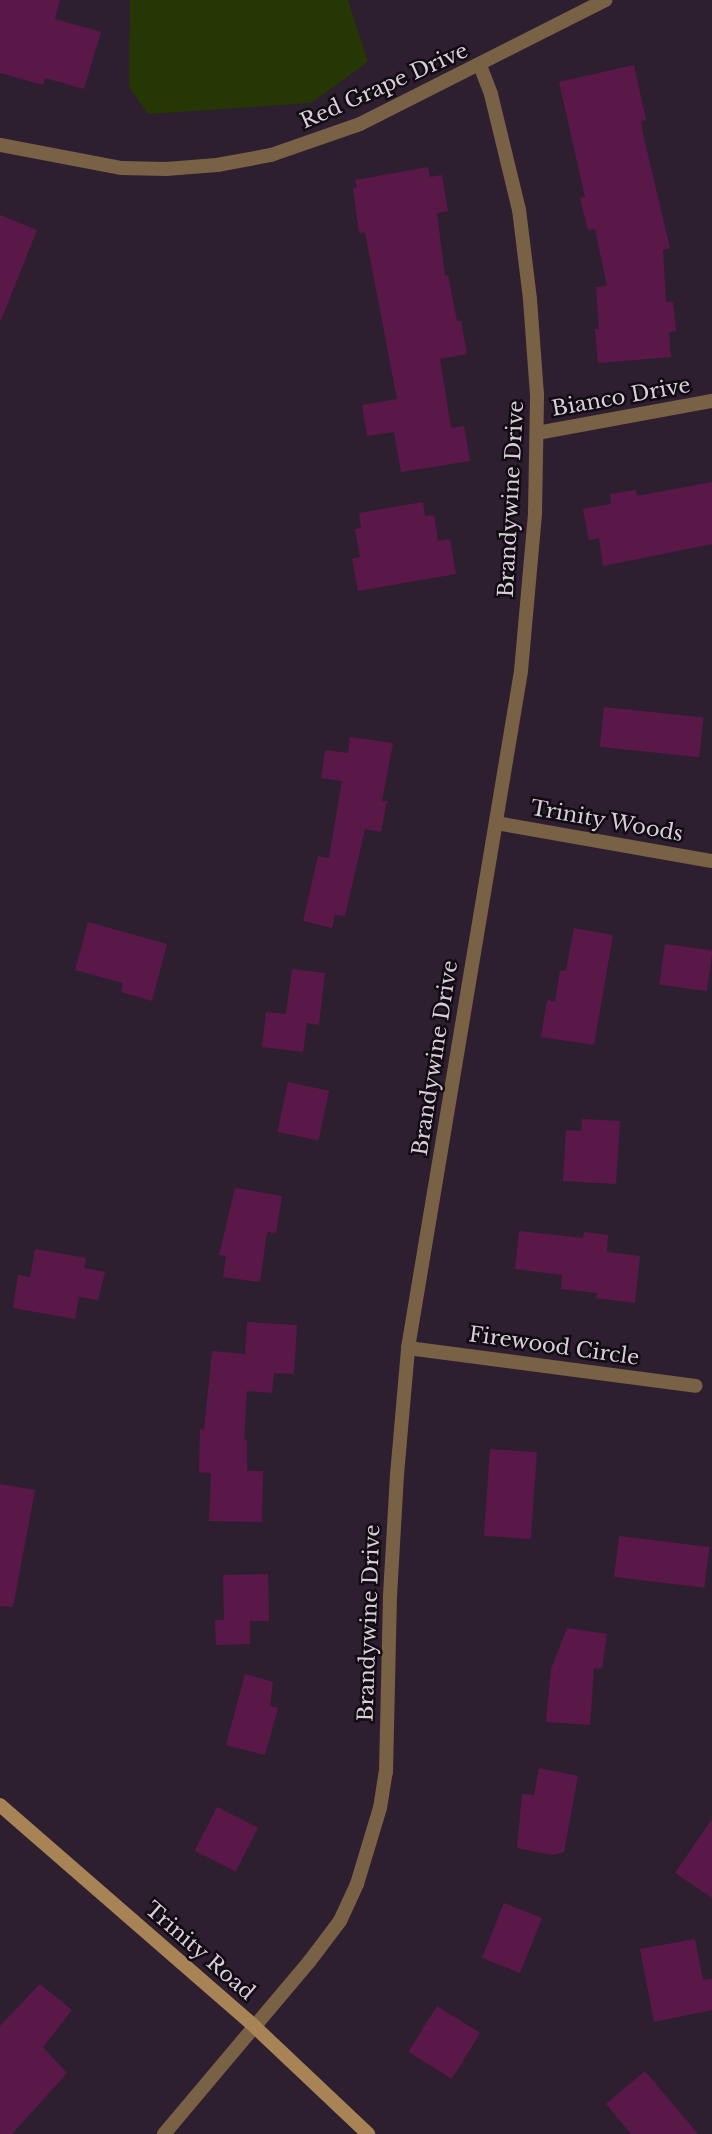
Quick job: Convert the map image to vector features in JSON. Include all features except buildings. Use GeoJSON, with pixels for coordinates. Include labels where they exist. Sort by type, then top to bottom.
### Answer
{"type":"FeatureCollection","features":[{"type":"Feature","properties":{"kind":"main road","name":"Trinity Road"},"geometry":{"type":"LineString","coordinates":[[0,1805],[254,2027],[368,2134]]}},
{"type":"Feature","properties":{"kind":"street","name":"Red Grape Drive"},"geometry":{"type":"LineString","coordinates":[[0,145],[71,161],[122,168],[166,169],[217,165],[271,155],[317,141],[480,66],[606,0]]}},
{"type":"Feature","properties":{"kind":"street","name":"Brandywine Drive"},"geometry":{"type":"LineString","coordinates":[[164,2134],[340,1921],[357,1884],[380,1808],[386,1772],[391,1569],[408,1348],[521,671],[534,513],[537,433],[530,299],[519,210],[491,94],[480,66]]}},
{"type":"Feature","properties":{"kind":"street","name":"Bianco Drive"},"geometry":{"type":"LineString","coordinates":[[537,433],[712,401]]}},
{"type":"Feature","properties":{"kind":"street","name":"Trinity Woods"},"geometry":{"type":"LineString","coordinates":[[496,823],[712,861]]}},
{"type":"Feature","properties":{"kind":"street","name":"Firewood Circle"},"geometry":{"type":"LineString","coordinates":[[408,1348],[695,1386]]}},
{"type":"Feature","properties":{"kind":"green space"},"geometry":{"type":"Polygon","coordinates":[[[130,0],[348,0],[368,62],[311,103],[148,114],[129,87],[130,0]]]}}]}
